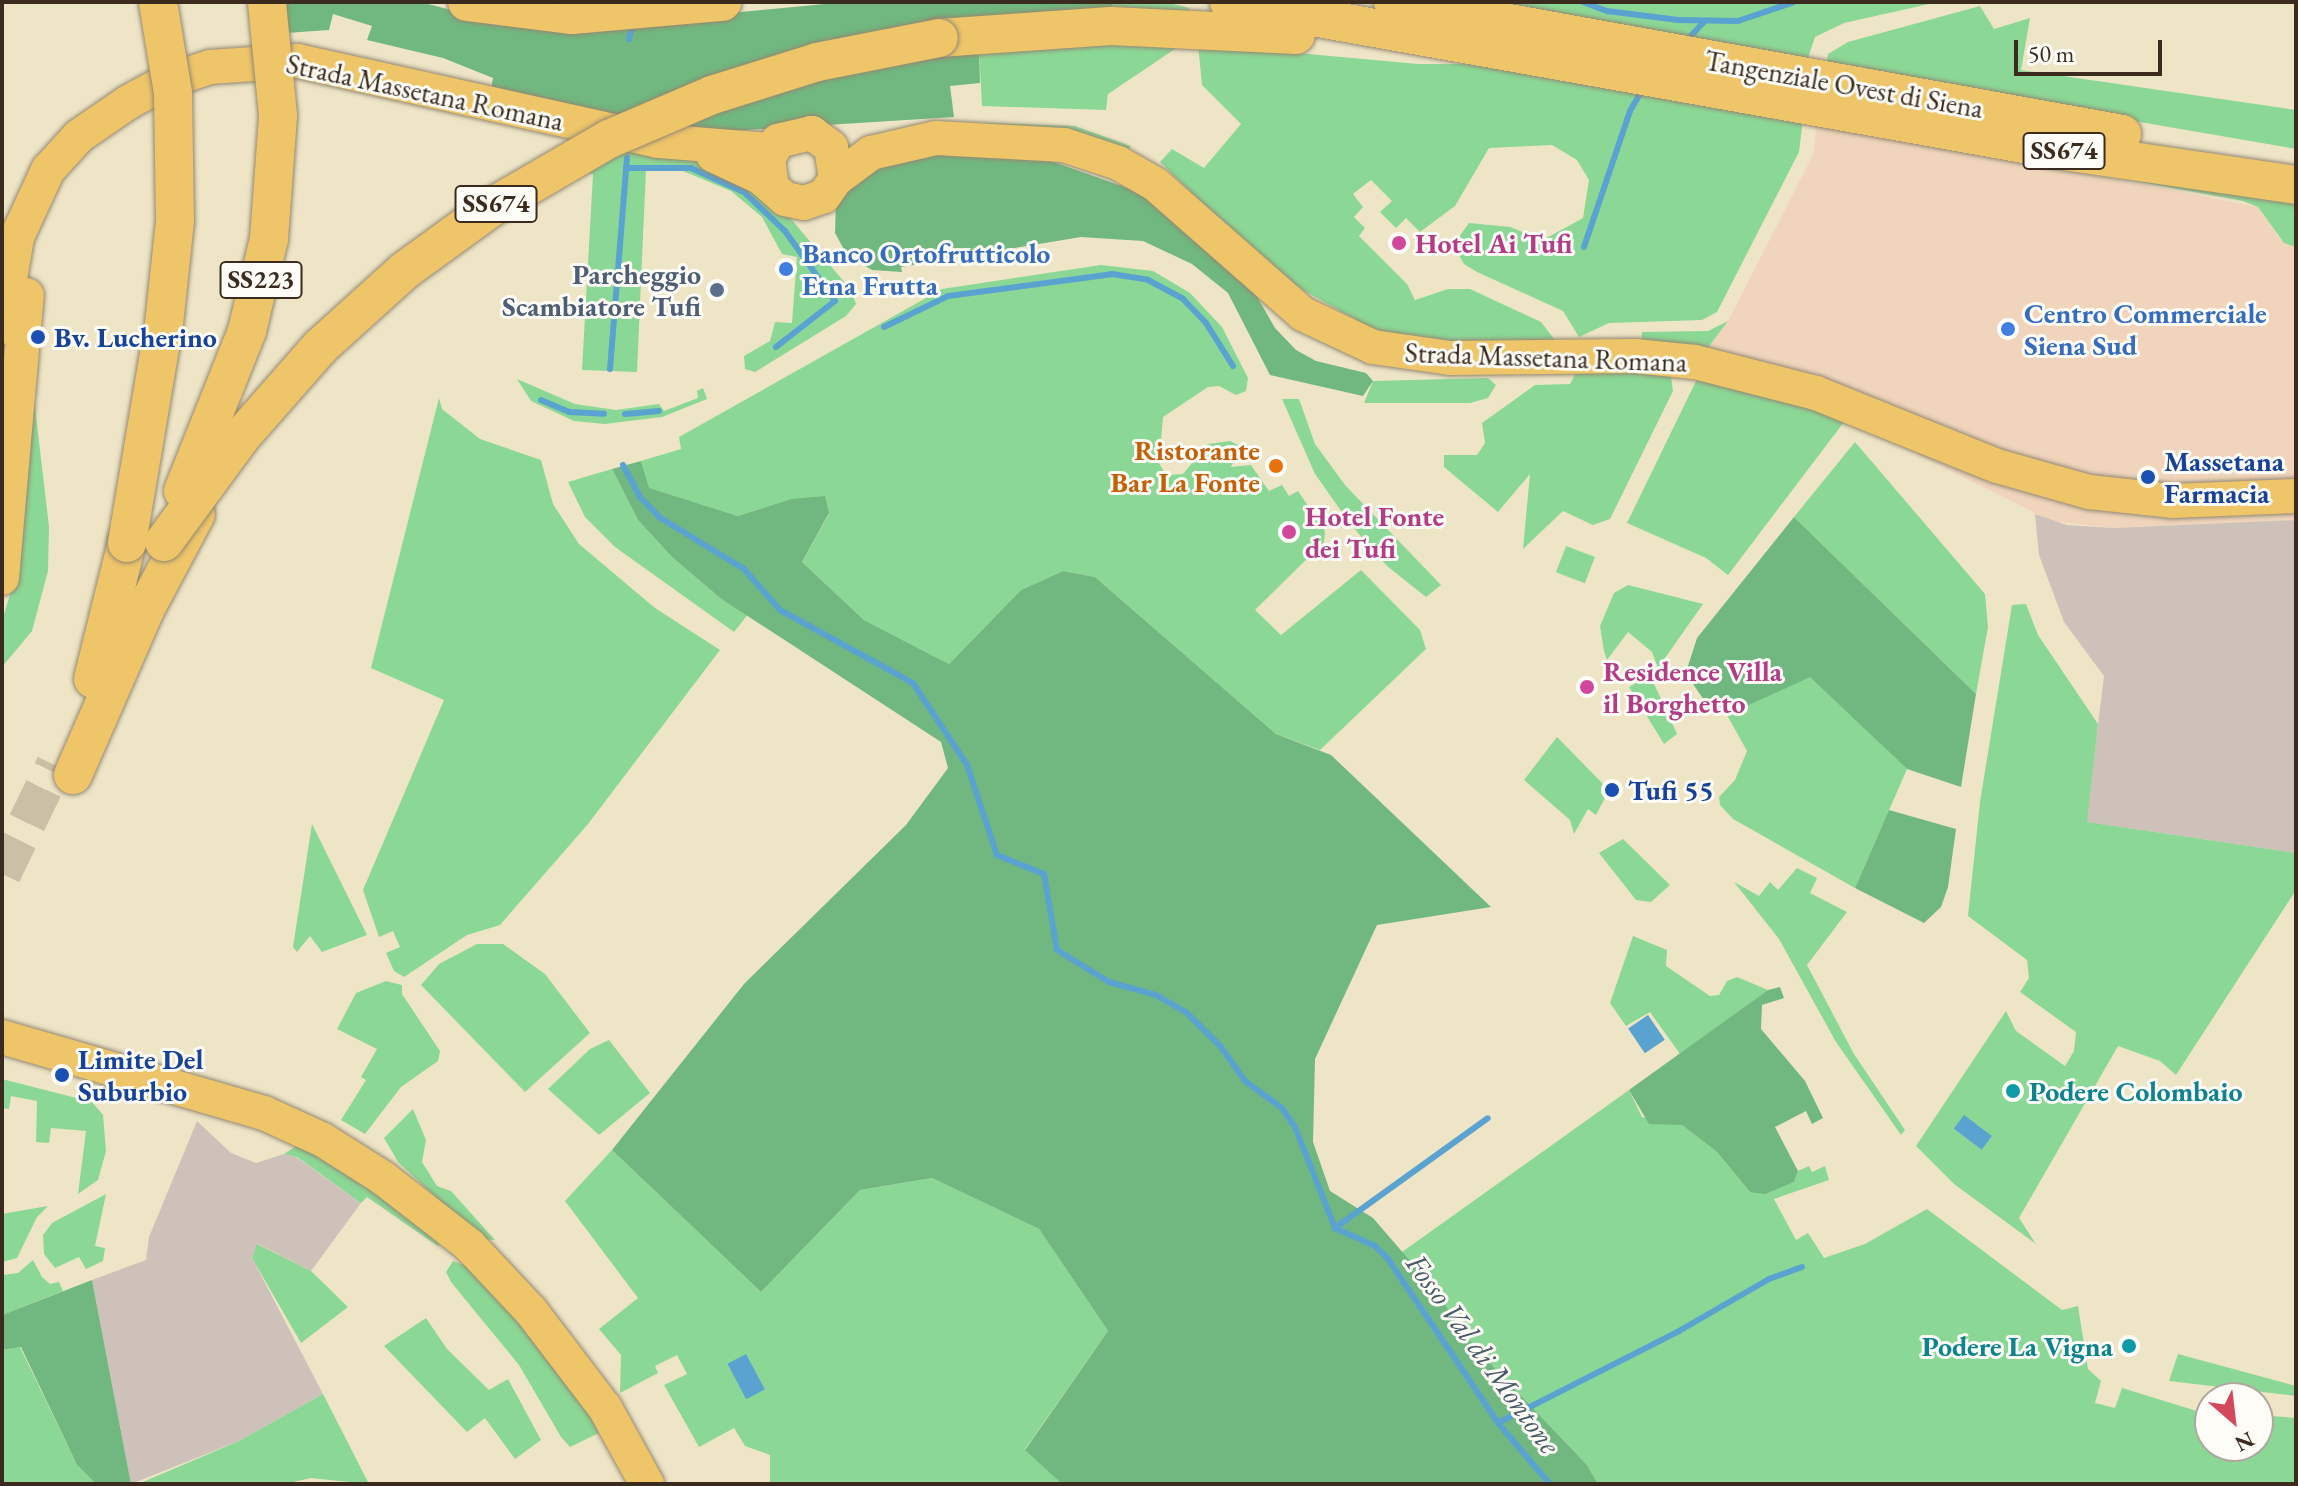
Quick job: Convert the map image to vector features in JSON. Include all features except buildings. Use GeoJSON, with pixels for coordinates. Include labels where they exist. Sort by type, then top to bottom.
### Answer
{"type":"FeatureCollection","features":[{"type":"Feature","properties":{"kind":"highway","name":"SS223"},"geometry":{"type":"LineString","coordinates":[[158,2],[173,93],[175,221],[127,543],[93,679],[64,770],[182,536],[320,347]]}},
{"type":"Feature","properties":{"kind":"highway","name":"SS223"},"geometry":{"type":"LineString","coordinates":[[93,679],[164,542],[239,352],[263,269],[278,147],[277,71],[267,2]]}},
{"type":"Feature","properties":{"kind":"highway"},"geometry":{"type":"LineString","coordinates":[[467,2],[572,15],[713,3]]}},
{"type":"Feature","properties":{"kind":"highway","name":"SS674"},"geometry":{"type":"LineString","coordinates":[[1229,2],[1492,34]]}},
{"type":"Feature","properties":{"kind":"highway","name":"Tangenziale Ovest di Siena"},"geometry":{"type":"LineString","coordinates":[[1393,2],[1492,34],[2296,185]]}},
{"type":"Feature","properties":{"kind":"highway","name":"SS674"},"geometry":{"type":"LineString","coordinates":[[164,542],[219,464],[320,347],[382,289],[466,224],[609,139],[772,74],[939,38],[1057,27],[1492,34]]}},
{"type":"Feature","properties":{"kind":"highway","name":"Tangenziale Ovest di Siena"},"geometry":{"type":"LineString","coordinates":[[1837,97],[2296,161]]}},
{"type":"Feature","properties":{"kind":"main road","name":"Strada Massetana Romana"},"geometry":{"type":"LineString","coordinates":[[2,327],[10,265],[34,194],[70,144],[155,87],[196,71],[285,60],[698,147],[771,150],[778,141],[800,132],[834,163]]}},
{"type":"Feature","properties":{"kind":"main road","name":"Strada Massetana Romana"},"geometry":{"type":"LineString","coordinates":[[2,578],[11,523],[23,322],[33,265],[54,203],[113,113]]}},
{"type":"Feature","properties":{"kind":"main road","name":"Strada Massetana Romana"},"geometry":{"type":"LineString","coordinates":[[698,147],[772,186],[785,199],[804,203],[824,196],[834,163],[887,133],[936,138],[1042,141],[1083,151],[1141,174],[1191,211],[1303,314],[1373,347],[1450,358],[1635,356],[1695,362],[1816,393],[1997,466],[2089,492],[2172,501],[2296,496]]}},
{"type":"Feature","properties":{"kind":"main road"},"geometry":{"type":"LineString","coordinates":[[771,150],[766,168],[772,186]]}},
{"type":"Feature","properties":{"kind":"main road"},"geometry":{"type":"LineString","coordinates":[[2,1037],[264,1113],[323,1140],[383,1178],[469,1245],[531,1311],[605,1408],[647,1484]]}},
{"type":"Feature","properties":{"kind":"shaded area","name":"Centro Commerciale Siena Sud"},"geometry":{"type":"Polygon","coordinates":[[[1817,122],[2258,207],[2279,238],[2296,247],[2296,520],[2113,528],[2051,521],[1707,349],[1728,321],[1813,155],[1817,122]]]}},
{"type":"Feature","properties":{"kind":"shaded area"},"geometry":{"type":"Polygon","coordinates":[[[2035,514],[2067,525],[2113,528],[2296,520],[2296,853],[2086,822],[2104,676],[2064,622],[2039,555],[2035,514]]]}},
{"type":"Feature","properties":{"kind":"shaded area"},"geometry":{"type":"Polygon","coordinates":[[[197,1121],[231,1153],[256,1163],[284,1154],[296,1157],[361,1203],[311,1271],[258,1244],[252,1258],[323,1394],[239,1441],[131,1484],[92,1280],[146,1260],[149,1237],[197,1121]]]}},
{"type":"Feature","properties":{"kind":"green space"},"geometry":{"type":"Polygon","coordinates":[[[279,2],[420,2],[471,15],[577,28],[845,2],[1111,2],[1114,10],[621,122],[491,89],[493,78],[443,58],[367,40],[372,26],[333,14],[329,30],[286,33],[279,2]]]}},
{"type":"Feature","properties":{"kind":"green space"},"geometry":{"type":"Polygon","coordinates":[[[1111,2],[1166,2],[1189,8],[1188,12],[1114,10],[1111,2]]]}},
{"type":"Feature","properties":{"kind":"green space"},"geometry":{"type":"Polygon","coordinates":[[[1481,2],[1938,2],[1844,23],[1815,37],[1806,64],[1481,2]]]}},
{"type":"Feature","properties":{"kind":"green space"},"geometry":{"type":"Polygon","coordinates":[[[1980,6],[1994,29],[2030,18],[2021,70],[2296,110],[2296,149],[1826,68],[1828,54],[1848,42],[1980,6]]]}},
{"type":"Feature","properties":{"kind":"green space"},"geometry":{"type":"Polygon","coordinates":[[[1176,42],[1175,49],[1108,94],[1106,110],[982,106],[979,48],[1176,42]]]}},
{"type":"Feature","properties":{"kind":"green space"},"geometry":{"type":"Polygon","coordinates":[[[1198,44],[1418,64],[1490,64],[1803,119],[1799,152],[1717,312],[1702,320],[1609,323],[1579,337],[1563,311],[1477,272],[1464,264],[1453,245],[1469,223],[1510,227],[1543,240],[1583,218],[1589,180],[1577,160],[1552,145],[1489,148],[1455,206],[1420,232],[1406,218],[1396,228],[1380,212],[1392,201],[1371,180],[1353,194],[1363,207],[1354,217],[1365,228],[1359,236],[1407,284],[1415,300],[1448,289],[1470,289],[1541,322],[1558,344],[1415,340],[1371,328],[1301,289],[1249,249],[1160,162],[1172,149],[1204,168],[1241,124],[1202,85],[1198,44]]]}},
{"type":"Feature","properties":{"kind":"green space"},"geometry":{"type":"Polygon","coordinates":[[[979,48],[980,83],[950,86],[954,117],[714,132],[673,129],[714,110],[822,77],[979,48]]]}},
{"type":"Feature","properties":{"kind":"green space"},"geometry":{"type":"Polygon","coordinates":[[[1817,122],[2296,196],[2296,247],[2284,243],[2258,207],[2243,201],[1817,122]]]}},
{"type":"Feature","properties":{"kind":"green space"},"geometry":{"type":"Polygon","coordinates":[[[983,123],[1075,126],[1131,146],[1126,153],[983,123]]]}},
{"type":"Feature","properties":{"kind":"green space"},"geometry":{"type":"Polygon","coordinates":[[[632,146],[707,164],[781,207],[851,290],[856,304],[846,316],[755,372],[745,369],[744,356],[770,341],[775,322],[792,323],[797,257],[782,254],[762,217],[731,191],[683,171],[646,169],[637,372],[582,370],[593,174],[580,172],[632,146]]]}},
{"type":"Feature","properties":{"kind":"green space"},"geometry":{"type":"Polygon","coordinates":[[[961,152],[1051,161],[1133,190],[1162,208],[1255,293],[1275,328],[1296,350],[1316,361],[1366,373],[1373,381],[1363,396],[1270,375],[1228,293],[1192,264],[1143,241],[1081,237],[901,267],[902,272],[872,270],[847,255],[835,233],[836,199],[872,163],[961,152]]]}},
{"type":"Feature","properties":{"kind":"green space"},"geometry":{"type":"Polygon","coordinates":[[[1101,265],[1153,271],[1190,293],[1222,327],[1248,378],[1246,391],[1236,395],[1219,386],[1208,387],[1163,417],[1159,463],[1166,475],[1183,474],[1208,444],[1230,441],[1240,446],[1231,467],[1251,465],[1269,491],[1282,485],[1289,496],[1298,491],[1325,531],[1324,542],[1255,610],[1281,635],[1361,570],[1420,630],[1426,649],[1320,750],[1276,734],[1095,577],[1063,571],[1021,590],[949,664],[864,620],[802,562],[829,514],[791,499],[738,516],[648,488],[641,461],[681,449],[679,437],[942,289],[1101,265]]]}},
{"type":"Feature","properties":{"kind":"green space"},"geometry":{"type":"Polygon","coordinates":[[[1728,321],[1707,349],[1641,342],[1642,332],[1708,331],[1728,321]]]}},
{"type":"Feature","properties":{"kind":"green space"},"geometry":{"type":"Polygon","coordinates":[[[1586,369],[1671,376],[1673,391],[1610,519],[1593,525],[1563,511],[1523,549],[1530,474],[1498,512],[1444,467],[1444,455],[1477,455],[1485,443],[1482,423],[1535,385],[1570,384],[1577,371],[1586,369]]]}},
{"type":"Feature","properties":{"kind":"green space"},"geometry":{"type":"Polygon","coordinates":[[[1698,377],[1799,402],[1844,422],[1728,575],[1706,558],[1627,523],[1698,377]]]}},
{"type":"Feature","properties":{"kind":"green space"},"geometry":{"type":"Polygon","coordinates":[[[1488,378],[1496,385],[1488,398],[1470,403],[1364,403],[1373,381],[1488,378]]]}},
{"type":"Feature","properties":{"kind":"green space"},"geometry":{"type":"Polygon","coordinates":[[[517,379],[575,404],[616,410],[659,404],[664,411],[698,398],[697,391],[703,388],[707,399],[662,417],[605,424],[574,421],[531,401],[517,379]]]}},
{"type":"Feature","properties":{"kind":"green space"},"geometry":{"type":"Polygon","coordinates":[[[33,390],[49,527],[48,571],[32,631],[2,667],[2,621],[15,578],[33,390]]]}},
{"type":"Feature","properties":{"kind":"green space"},"geometry":{"type":"Polygon","coordinates":[[[439,398],[442,409],[480,439],[541,460],[553,504],[579,544],[655,608],[720,650],[588,824],[500,925],[467,935],[404,977],[394,971],[386,953],[400,947],[393,931],[379,937],[363,890],[444,700],[371,668],[439,398]]]}},
{"type":"Feature","properties":{"kind":"green space"},"geometry":{"type":"Polygon","coordinates":[[[1282,399],[1299,399],[1315,444],[1345,485],[1441,585],[1426,597],[1387,566],[1351,525],[1315,474],[1282,399]]]}},
{"type":"Feature","properties":{"kind":"green space"},"geometry":{"type":"Polygon","coordinates":[[[1855,442],[1985,594],[1988,627],[1976,694],[1794,517],[1855,442]]]}},
{"type":"Feature","properties":{"kind":"green space"},"geometry":{"type":"Polygon","coordinates":[[[641,461],[649,488],[738,516],[791,499],[825,496],[829,513],[802,562],[864,620],[949,664],[1021,590],[1063,571],[1095,577],[1276,734],[1331,755],[1491,907],[1377,925],[1315,1059],[1313,1142],[1330,1191],[1373,1218],[1430,1284],[1475,1347],[1587,1465],[1598,1484],[1062,1484],[1025,1450],[1108,1331],[1039,1229],[932,1178],[860,1190],[761,1292],[612,1150],[744,984],[906,825],[948,768],[941,742],[720,598],[672,557],[638,520],[612,469],[641,461]]]}},
{"type":"Feature","properties":{"kind":"green space"},"geometry":{"type":"Polygon","coordinates":[[[612,469],[638,520],[672,557],[720,598],[749,613],[734,632],[615,547],[585,517],[568,482],[612,469]]]}},
{"type":"Feature","properties":{"kind":"green space"},"geometry":{"type":"Polygon","coordinates":[[[1794,517],[1976,694],[1961,787],[1907,769],[1810,677],[1727,715],[1706,703],[1691,681],[1687,669],[1697,638],[1794,517]]]}},
{"type":"Feature","properties":{"kind":"green space"},"geometry":{"type":"Polygon","coordinates":[[[1566,546],[1595,557],[1585,583],[1556,572],[1566,546]]]}},
{"type":"Feature","properties":{"kind":"green space"},"geometry":{"type":"Polygon","coordinates":[[[1628,585],[1703,604],[1658,668],[1652,652],[1628,632],[1607,660],[1600,626],[1614,593],[1628,585]]]}},
{"type":"Feature","properties":{"kind":"green space"},"geometry":{"type":"Polygon","coordinates":[[[2026,604],[2038,635],[2098,724],[2087,822],[2296,853],[2296,890],[2176,1075],[2160,1061],[2118,1046],[2019,1218],[2036,1244],[1954,1184],[1916,1146],[2006,1011],[2016,1031],[2065,1066],[2074,1051],[2076,1032],[2020,992],[2029,978],[2027,960],[1968,916],[1980,802],[2012,605],[2026,604]]]}},
{"type":"Feature","properties":{"kind":"green space"},"geometry":{"type":"Polygon","coordinates":[[[1650,675],[1677,734],[1664,744],[1629,687],[1650,675]]]}},
{"type":"Feature","properties":{"kind":"green space"},"geometry":{"type":"Polygon","coordinates":[[[1810,676],[1907,769],[1855,888],[1733,819],[1720,805],[1719,797],[1735,780],[1747,751],[1727,715],[1810,676]]]}},
{"type":"Feature","properties":{"kind":"green space"},"geometry":{"type":"Polygon","coordinates":[[[1557,737],[1609,790],[1596,815],[1588,809],[1574,834],[1570,820],[1524,780],[1557,737]]]}},
{"type":"Feature","properties":{"kind":"green space"},"geometry":{"type":"Polygon","coordinates":[[[1889,810],[1956,829],[1948,887],[1941,907],[1924,923],[1855,888],[1889,810]]]}},
{"type":"Feature","properties":{"kind":"green space"},"geometry":{"type":"Polygon","coordinates":[[[312,824],[367,935],[322,952],[310,936],[297,952],[293,947],[312,824]]]}},
{"type":"Feature","properties":{"kind":"green space"},"geometry":{"type":"Polygon","coordinates":[[[1623,839],[1670,885],[1651,902],[1636,900],[1599,853],[1623,839]]]}},
{"type":"Feature","properties":{"kind":"green space"},"geometry":{"type":"Polygon","coordinates":[[[1797,868],[1817,878],[1810,893],[1847,912],[1807,965],[1854,1054],[1905,1130],[1901,1135],[1836,1042],[1779,939],[1734,882],[1759,896],[1770,882],[1778,890],[1797,868]]]}},
{"type":"Feature","properties":{"kind":"green space"},"geometry":{"type":"Polygon","coordinates":[[[1633,936],[1667,950],[1666,966],[1710,996],[1719,995],[1727,981],[1737,977],[1768,990],[1680,1054],[1650,1012],[1626,1026],[1610,1003],[1633,936]]]}},
{"type":"Feature","properties":{"kind":"green space"},"geometry":{"type":"Polygon","coordinates":[[[477,944],[503,944],[545,974],[590,1033],[525,1092],[421,985],[439,964],[477,944]]]}},
{"type":"Feature","properties":{"kind":"green space"},"geometry":{"type":"Polygon","coordinates":[[[386,981],[402,985],[402,994],[440,1051],[438,1061],[401,1087],[365,1134],[341,1120],[366,1080],[361,1077],[377,1049],[337,1029],[356,993],[386,981]]]}},
{"type":"Feature","properties":{"kind":"green space"},"geometry":{"type":"Polygon","coordinates":[[[1780,987],[1784,998],[1762,1005],[1761,1029],[1805,1081],[1823,1118],[1812,1124],[1806,1111],[1775,1127],[1798,1171],[1794,1182],[1765,1194],[1750,1192],[1717,1152],[1682,1125],[1649,1124],[1629,1090],[1768,990],[1780,987]]]}},
{"type":"Feature","properties":{"kind":"green space"},"geometry":{"type":"Polygon","coordinates":[[[609,1040],[650,1093],[599,1135],[548,1089],[590,1049],[609,1040]]]}},
{"type":"Feature","properties":{"kind":"green space"},"geometry":{"type":"Polygon","coordinates":[[[2,1079],[92,1102],[103,1115],[106,1151],[98,1180],[78,1194],[86,1131],[51,1128],[49,1143],[36,1142],[37,1101],[11,1096],[9,1109],[2,1108],[2,1079]]]}},
{"type":"Feature","properties":{"kind":"green space"},"geometry":{"type":"Polygon","coordinates":[[[1629,1090],[1642,1117],[1682,1125],[1717,1152],[1750,1192],[1794,1182],[1798,1171],[1809,1166],[1812,1172],[1825,1166],[1829,1180],[1774,1199],[1796,1240],[1808,1233],[1824,1258],[1865,1244],[1927,1209],[2062,1310],[2078,1306],[2088,1369],[2101,1381],[2095,1403],[2115,1408],[2122,1388],[2194,1410],[2194,1462],[2274,1462],[2274,1416],[2296,1418],[2296,1484],[1598,1484],[1587,1465],[1475,1347],[1402,1252],[1629,1090]]]}},
{"type":"Feature","properties":{"kind":"green space"},"geometry":{"type":"Polygon","coordinates":[[[413,1109],[426,1140],[422,1162],[437,1186],[451,1191],[495,1240],[481,1239],[398,1162],[384,1138],[413,1109]]]}},
{"type":"Feature","properties":{"kind":"green space"},"geometry":{"type":"Polygon","coordinates":[[[299,1144],[403,1212],[437,1238],[439,1247],[367,1197],[361,1203],[297,1157],[284,1154],[299,1144]]]}},
{"type":"Feature","properties":{"kind":"green space"},"geometry":{"type":"Polygon","coordinates":[[[612,1150],[761,1292],[860,1190],[932,1178],[1039,1229],[1108,1331],[1025,1449],[1062,1484],[770,1484],[770,1455],[745,1446],[734,1428],[699,1447],[664,1385],[687,1374],[677,1355],[655,1366],[658,1373],[620,1393],[621,1355],[599,1329],[638,1298],[565,1201],[612,1150]]]}},
{"type":"Feature","properties":{"kind":"green space"},"geometry":{"type":"Polygon","coordinates":[[[106,1194],[95,1246],[105,1248],[103,1261],[86,1269],[79,1257],[55,1268],[44,1254],[43,1235],[52,1223],[106,1194]]]}},
{"type":"Feature","properties":{"kind":"green space"},"geometry":{"type":"Polygon","coordinates":[[[48,1206],[37,1217],[17,1258],[2,1262],[2,1214],[48,1206]]]}},
{"type":"Feature","properties":{"kind":"green space"},"geometry":{"type":"Polygon","coordinates":[[[257,1244],[311,1271],[348,1307],[301,1343],[252,1258],[257,1244]]]}},
{"type":"Feature","properties":{"kind":"green space"},"geometry":{"type":"Polygon","coordinates":[[[33,1260],[42,1277],[50,1284],[59,1282],[63,1291],[2,1315],[2,1275],[18,1273],[33,1260]]]}},
{"type":"Feature","properties":{"kind":"green space"},"geometry":{"type":"Polygon","coordinates":[[[453,1261],[466,1266],[507,1307],[605,1430],[570,1447],[561,1437],[519,1365],[451,1282],[446,1272],[453,1261]]]}},
{"type":"Feature","properties":{"kind":"green space"},"geometry":{"type":"Polygon","coordinates":[[[92,1280],[131,1484],[96,1484],[77,1465],[21,1347],[2,1350],[2,1315],[92,1280]]]}},
{"type":"Feature","properties":{"kind":"green space"},"geometry":{"type":"Polygon","coordinates":[[[426,1318],[447,1349],[489,1390],[508,1379],[541,1440],[515,1459],[485,1418],[467,1432],[384,1346],[426,1318]]]}},
{"type":"Feature","properties":{"kind":"green space"},"geometry":{"type":"Polygon","coordinates":[[[20,1347],[77,1465],[96,1484],[2,1484],[2,1350],[20,1347]]]}},
{"type":"Feature","properties":{"kind":"green space"},"geometry":{"type":"Polygon","coordinates":[[[2178,1354],[2296,1386],[2296,1396],[2274,1393],[2274,1382],[2194,1384],[2169,1381],[2178,1354]]]}},
{"type":"Feature","properties":{"kind":"green space"},"geometry":{"type":"Polygon","coordinates":[[[323,1394],[369,1484],[311,1478],[284,1484],[138,1484],[239,1441],[323,1394]]]}},
{"type":"Feature","properties":{"kind":"water"},"geometry":{"type":"Polygon","coordinates":[[[1648,1015],[1665,1040],[1645,1053],[1628,1028],[1648,1015]]]}},
{"type":"Feature","properties":{"kind":"water"},"geometry":{"type":"Polygon","coordinates":[[[1964,1115],[1992,1136],[1982,1150],[1954,1129],[1964,1115]]]}},
{"type":"Feature","properties":{"kind":"water"},"geometry":{"type":"Polygon","coordinates":[[[746,1354],[765,1389],[746,1399],[727,1364],[746,1354]]]}},
{"type":"Feature","properties":{"kind":"waterway"},"geometry":{"type":"LineString","coordinates":[[1583,2],[1607,11],[1678,20],[1738,21],[1794,2]]}},
{"type":"Feature","properties":{"kind":"waterway"},"geometry":{"type":"LineString","coordinates":[[1687,40],[1705,21]]}},
{"type":"Feature","properties":{"kind":"waterway","name":"Fosso Val di Montone"},"geometry":{"type":"LineString","coordinates":[[629,39],[633,23]]}},
{"type":"Feature","properties":{"kind":"waterway"},"geometry":{"type":"LineString","coordinates":[[1584,247],[1630,111],[1642,90]]}},
{"type":"Feature","properties":{"kind":"waterway","name":"Fosso Val di Montone"},"geometry":{"type":"LineString","coordinates":[[610,369],[627,158]]}},
{"type":"Feature","properties":{"kind":"waterway"},"geometry":{"type":"LineString","coordinates":[[626,168],[691,168],[744,192],[785,231],[835,301],[776,347]]}},
{"type":"Feature","properties":{"kind":"waterway"},"geometry":{"type":"LineString","coordinates":[[884,327],[948,296],[1112,274],[1148,280],[1183,299],[1206,323],[1233,366]]}},
{"type":"Feature","properties":{"kind":"waterway"},"geometry":{"type":"LineString","coordinates":[[541,400],[569,412],[604,414]]}},
{"type":"Feature","properties":{"kind":"waterway"},"geometry":{"type":"LineString","coordinates":[[625,414],[659,411]]}},
{"type":"Feature","properties":{"kind":"waterway","name":"Fosso Val di Montone"},"geometry":{"type":"LineString","coordinates":[[623,465],[640,497],[659,517],[744,569],[780,610],[913,683],[967,765],[997,855],[1044,874],[1057,950],[1109,982],[1156,995],[1186,1012],[1221,1047],[1245,1081],[1282,1108],[1295,1127],[1335,1228],[1375,1246],[1388,1259],[1498,1423],[1550,1484]]}},
{"type":"Feature","properties":{"kind":"waterway"},"geometry":{"type":"LineString","coordinates":[[1335,1228],[1488,1118]]}},
{"type":"Feature","properties":{"kind":"waterway"},"geometry":{"type":"LineString","coordinates":[[1498,1423],[1679,1331],[1769,1279],[1802,1267]]}},
{"type":"Feature","properties":{"kind":"tunnel"},"geometry":{"type":"LineString","coordinates":[[2,874],[55,765]]}},
{"type":"Feature","properties":{"kind":"place","name":"Hotel Ai Tufi"},"geometry":{"type":"Point","coordinates":[1399,243]}},
{"type":"Feature","properties":{"kind":"place","name":"Banco Ortofrutticolo Etna Frutta"},"geometry":{"type":"Point","coordinates":[786,269]}},
{"type":"Feature","properties":{"kind":"place","name":"Parcheggio Scambiatore Tufi"},"geometry":{"type":"Point","coordinates":[717,290]}},
{"type":"Feature","properties":{"kind":"place","name":"Centro Commerciale Siena Sud"},"geometry":{"type":"Point","coordinates":[2008,329]}},
{"type":"Feature","properties":{"kind":"place","name":"Bv. Lucherino"},"geometry":{"type":"Point","coordinates":[38,337]}},
{"type":"Feature","properties":{"kind":"place","name":"Ristorante Bar La Fonte"},"geometry":{"type":"Point","coordinates":[1276,466]}},
{"type":"Feature","properties":{"kind":"place","name":"Massetana Farmacia"},"geometry":{"type":"Point","coordinates":[2148,477]}},
{"type":"Feature","properties":{"kind":"place","name":"Hotel Fonte dei Tufi"},"geometry":{"type":"Point","coordinates":[1289,532]}},
{"type":"Feature","properties":{"kind":"place","name":"Residence Villa il Borghetto"},"geometry":{"type":"Point","coordinates":[1587,687]}},
{"type":"Feature","properties":{"kind":"place","name":"Tufi 55"},"geometry":{"type":"Point","coordinates":[1612,790]}},
{"type":"Feature","properties":{"kind":"place","name":"Limite Del Suburbio"},"geometry":{"type":"Point","coordinates":[62,1075]}},
{"type":"Feature","properties":{"kind":"place","name":"Podere Colombaio"},"geometry":{"type":"Point","coordinates":[2013,1091]}},
{"type":"Feature","properties":{"kind":"place","name":"Podere La Vigna"},"geometry":{"type":"Point","coordinates":[2129,1346]}}]}
